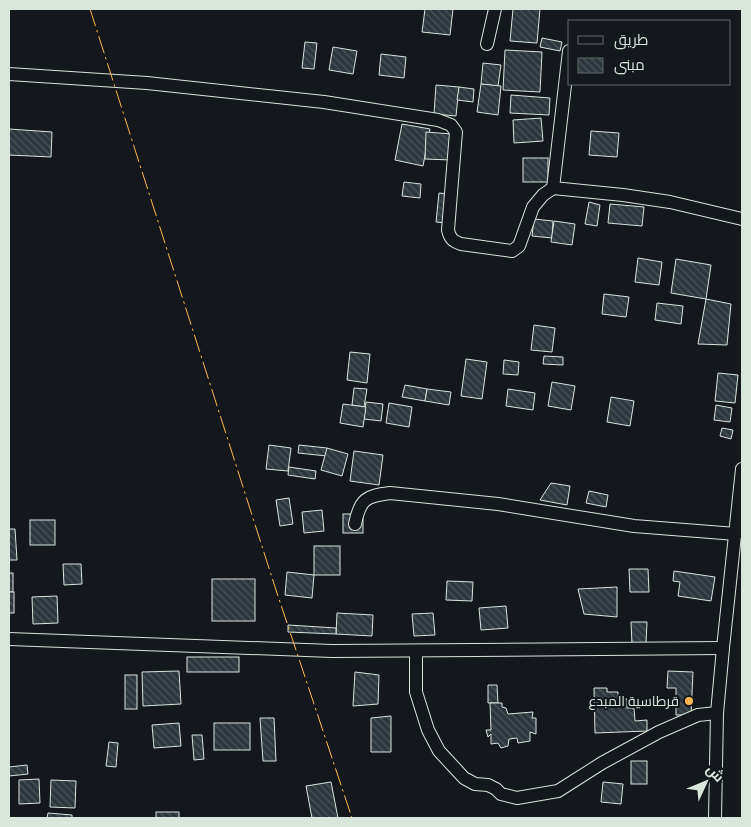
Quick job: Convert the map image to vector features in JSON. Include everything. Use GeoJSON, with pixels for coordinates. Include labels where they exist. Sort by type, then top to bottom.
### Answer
{"type":"FeatureCollection","features":[{"type":"Feature","properties":{"kind":"street"},"geometry":{"type":"LineString","coordinates":[[486,44],[495,9]]}},
{"type":"Feature","properties":{"kind":"street"},"geometry":{"type":"LineString","coordinates":[[553,188],[568,60]]}},
{"type":"Feature","properties":{"kind":"street"},"geometry":{"type":"LineString","coordinates":[[9,74],[147,83],[324,102],[438,120],[451,126],[456,132],[448,230],[449,237],[454,242],[461,244],[516,250],[533,207],[543,195],[553,188],[670,202],[742,219]]}},
{"type":"Feature","properties":{"kind":"street"},"geometry":{"type":"LineString","coordinates":[[715,818],[717,713],[742,469]]}},
{"type":"Feature","properties":{"kind":"street"},"geometry":{"type":"LineString","coordinates":[[355,524],[358,512],[365,500],[373,495],[390,493],[498,504],[634,526],[736,534]]}},
{"type":"Feature","properties":{"kind":"street"},"geometry":{"type":"LineString","coordinates":[[9,639],[332,652],[723,648]]}},
{"type":"Feature","properties":{"kind":"street"},"geometry":{"type":"LineString","coordinates":[[416,651],[416,692],[428,730],[439,751],[464,778],[475,784],[488,785],[501,794],[517,798],[558,791],[608,760],[659,732],[698,715],[717,713]]}},
{"type":"Feature","properties":{"kind":"building"},"geometry":{"type":"Polygon","coordinates":[[[425,9],[453,9],[450,35],[422,32],[425,9]]]}},
{"type":"Feature","properties":{"kind":"building"},"geometry":{"type":"Polygon","coordinates":[[[513,9],[540,9],[537,43],[510,41],[513,9]]]}},
{"type":"Feature","properties":{"kind":"building"},"geometry":{"type":"Polygon","coordinates":[[[542,38],[562,42],[560,51],[540,47],[542,38]]]}},
{"type":"Feature","properties":{"kind":"building"},"geometry":{"type":"Polygon","coordinates":[[[305,42],[317,43],[314,69],[302,68],[305,42]]]}},
{"type":"Feature","properties":{"kind":"building"},"geometry":{"type":"Polygon","coordinates":[[[333,47],[357,51],[353,74],[329,70],[333,47]]]}},
{"type":"Feature","properties":{"kind":"building"},"geometry":{"type":"Polygon","coordinates":[[[505,50],[542,52],[540,92],[503,90],[505,50]]]}},
{"type":"Feature","properties":{"kind":"building"},"geometry":{"type":"Polygon","coordinates":[[[381,54],[406,57],[404,78],[379,75],[381,54]]]}},
{"type":"Feature","properties":{"kind":"building"},"geometry":{"type":"Polygon","coordinates":[[[483,63],[501,65],[498,86],[481,84],[483,63]]]}},
{"type":"Feature","properties":{"kind":"building"},"geometry":{"type":"Polygon","coordinates":[[[481,84],[501,86],[498,115],[477,112],[481,84]]]}},
{"type":"Feature","properties":{"kind":"building"},"geometry":{"type":"Polygon","coordinates":[[[436,85],[459,87],[456,116],[434,114],[436,85]]]}},
{"type":"Feature","properties":{"kind":"building"},"geometry":{"type":"Polygon","coordinates":[[[459,87],[474,89],[473,102],[457,100],[459,87]]]}},
{"type":"Feature","properties":{"kind":"building"},"geometry":{"type":"Polygon","coordinates":[[[511,95],[550,98],[549,115],[510,113],[511,95]]]}},
{"type":"Feature","properties":{"kind":"building"},"geometry":{"type":"Polygon","coordinates":[[[541,118],[543,141],[514,143],[513,120],[541,118]]]}},
{"type":"Feature","properties":{"kind":"building"},"geometry":{"type":"Polygon","coordinates":[[[402,124],[430,129],[423,166],[395,160],[402,124]]]}},
{"type":"Feature","properties":{"kind":"building"},"geometry":{"type":"Polygon","coordinates":[[[9,129],[52,132],[51,157],[9,155],[9,129]]]}},
{"type":"Feature","properties":{"kind":"building"},"geometry":{"type":"Polygon","coordinates":[[[591,131],[619,133],[617,157],[589,155],[591,131]]]}},
{"type":"Feature","properties":{"kind":"building"},"geometry":{"type":"Polygon","coordinates":[[[426,132],[452,134],[451,160],[425,159],[426,132]]]}},
{"type":"Feature","properties":{"kind":"building"},"geometry":{"type":"Polygon","coordinates":[[[523,158],[548,158],[548,182],[523,182],[523,158]]]}},
{"type":"Feature","properties":{"kind":"building"},"geometry":{"type":"Polygon","coordinates":[[[404,182],[421,184],[420,198],[402,196],[404,182]]]}},
{"type":"Feature","properties":{"kind":"building"},"geometry":{"type":"Polygon","coordinates":[[[439,193],[450,194],[446,223],[436,222],[439,193]]]}},
{"type":"Feature","properties":{"kind":"building"},"geometry":{"type":"Polygon","coordinates":[[[589,202],[600,205],[597,226],[585,224],[589,202]]]}},
{"type":"Feature","properties":{"kind":"building"},"geometry":{"type":"Polygon","coordinates":[[[610,204],[644,207],[642,226],[608,223],[610,204]]]}},
{"type":"Feature","properties":{"kind":"building"},"geometry":{"type":"Polygon","coordinates":[[[534,219],[553,221],[552,238],[532,236],[534,219]]]}},
{"type":"Feature","properties":{"kind":"building"},"geometry":{"type":"Polygon","coordinates":[[[554,221],[575,224],[572,245],[551,242],[554,221]]]}},
{"type":"Feature","properties":{"kind":"building"},"geometry":{"type":"Polygon","coordinates":[[[638,258],[662,262],[659,285],[635,282],[638,258]]]}},
{"type":"Feature","properties":{"kind":"building"},"geometry":{"type":"Polygon","coordinates":[[[676,259],[711,265],[706,299],[671,293],[676,259]]]}},
{"type":"Feature","properties":{"kind":"building"},"geometry":{"type":"Polygon","coordinates":[[[604,294],[629,297],[626,317],[602,314],[604,294]]]}},
{"type":"Feature","properties":{"kind":"building"},"geometry":{"type":"Polygon","coordinates":[[[706,299],[731,304],[727,345],[698,344],[706,299]]]}},
{"type":"Feature","properties":{"kind":"building"},"geometry":{"type":"Polygon","coordinates":[[[657,303],[683,306],[681,324],[655,320],[657,303]]]}},
{"type":"Feature","properties":{"kind":"building"},"geometry":{"type":"Polygon","coordinates":[[[534,325],[555,328],[552,352],[531,350],[534,325]]]}},
{"type":"Feature","properties":{"kind":"building"},"geometry":{"type":"Polygon","coordinates":[[[350,352],[370,354],[367,383],[347,380],[350,352]]]}},
{"type":"Feature","properties":{"kind":"building"},"geometry":{"type":"Polygon","coordinates":[[[544,356],[563,357],[563,365],[543,364],[544,356]]]}},
{"type":"Feature","properties":{"kind":"building"},"geometry":{"type":"Polygon","coordinates":[[[466,359],[487,362],[482,399],[461,396],[466,359]]]}},
{"type":"Feature","properties":{"kind":"building"},"geometry":{"type":"Polygon","coordinates":[[[504,360],[519,362],[518,375],[503,374],[504,360]]]}},
{"type":"Feature","properties":{"kind":"building"},"geometry":{"type":"Polygon","coordinates":[[[718,373],[738,375],[735,403],[715,401],[718,373]]]}},
{"type":"Feature","properties":{"kind":"building"},"geometry":{"type":"Polygon","coordinates":[[[552,382],[575,386],[571,410],[548,406],[552,382]]]}},
{"type":"Feature","properties":{"kind":"building"},"geometry":{"type":"Polygon","coordinates":[[[405,385],[427,389],[425,401],[402,397],[405,385]]]}},
{"type":"Feature","properties":{"kind":"building"},"geometry":{"type":"Polygon","coordinates":[[[354,388],[367,389],[364,407],[352,405],[354,388]]]}},
{"type":"Feature","properties":{"kind":"building"},"geometry":{"type":"Polygon","coordinates":[[[427,389],[451,392],[449,405],[425,401],[427,389]]]}},
{"type":"Feature","properties":{"kind":"building"},"geometry":{"type":"Polygon","coordinates":[[[508,389],[535,393],[533,410],[506,406],[508,389]]]}},
{"type":"Feature","properties":{"kind":"building"},"geometry":{"type":"Polygon","coordinates":[[[611,397],[634,401],[630,426],[607,422],[611,397]]]}},
{"type":"Feature","properties":{"kind":"building"},"geometry":{"type":"Polygon","coordinates":[[[366,402],[383,404],[381,421],[364,419],[366,402]]]}},
{"type":"Feature","properties":{"kind":"building"},"geometry":{"type":"Polygon","coordinates":[[[389,403],[412,407],[409,427],[386,423],[389,403]]]}},
{"type":"Feature","properties":{"kind":"building"},"geometry":{"type":"Polygon","coordinates":[[[343,404],[366,407],[363,427],[340,423],[343,404]]]}},
{"type":"Feature","properties":{"kind":"building"},"geometry":{"type":"Polygon","coordinates":[[[716,405],[732,408],[730,422],[714,420],[716,405]]]}},
{"type":"Feature","properties":{"kind":"building"},"geometry":{"type":"Polygon","coordinates":[[[722,428],[733,430],[731,439],[720,436],[722,428]]]}},
{"type":"Feature","properties":{"kind":"building"},"geometry":{"type":"Polygon","coordinates":[[[269,445],[291,448],[288,471],[266,469],[269,445]]]}},
{"type":"Feature","properties":{"kind":"building"},"geometry":{"type":"Polygon","coordinates":[[[299,445],[327,448],[327,456],[298,453],[299,445]]]}},
{"type":"Feature","properties":{"kind":"building"},"geometry":{"type":"Polygon","coordinates":[[[327,448],[348,454],[342,476],[321,470],[327,448]]]}},
{"type":"Feature","properties":{"kind":"building"},"geometry":{"type":"Polygon","coordinates":[[[354,451],[383,455],[379,485],[350,481],[354,451]]]}},
{"type":"Feature","properties":{"kind":"building"},"geometry":{"type":"Polygon","coordinates":[[[289,467],[316,471],[315,479],[288,475],[289,467]]]}},
{"type":"Feature","properties":{"kind":"building"},"geometry":{"type":"Polygon","coordinates":[[[551,483],[570,486],[567,505],[540,500],[551,483]]]}},
{"type":"Feature","properties":{"kind":"building"},"geometry":{"type":"Polygon","coordinates":[[[589,491],[608,495],[606,507],[586,503],[589,491]]]}},
{"type":"Feature","properties":{"kind":"building"},"geometry":{"type":"Polygon","coordinates":[[[289,498],[293,524],[280,526],[276,500],[289,498]]]}},
{"type":"Feature","properties":{"kind":"building"},"geometry":{"type":"Polygon","coordinates":[[[322,510],[324,531],[304,533],[302,512],[322,510]]]}},
{"type":"Feature","properties":{"kind":"building"},"geometry":{"type":"Polygon","coordinates":[[[343,514],[363,514],[363,533],[343,533],[343,514]]]}},
{"type":"Feature","properties":{"kind":"building"},"geometry":{"type":"Polygon","coordinates":[[[30,520],[55,520],[55,545],[30,545],[30,520]]]}},
{"type":"Feature","properties":{"kind":"building"},"geometry":{"type":"Polygon","coordinates":[[[9,529],[15,529],[17,560],[9,560],[9,529]]]}},
{"type":"Feature","properties":{"kind":"building"},"geometry":{"type":"Polygon","coordinates":[[[314,546],[340,546],[340,575],[314,575],[314,546]]]}},
{"type":"Feature","properties":{"kind":"building"},"geometry":{"type":"Polygon","coordinates":[[[63,564],[81,564],[82,584],[64,585],[63,564]]]}},
{"type":"Feature","properties":{"kind":"building"},"geometry":{"type":"Polygon","coordinates":[[[629,569],[648,569],[649,592],[630,592],[629,569]]]}},
{"type":"Feature","properties":{"kind":"building"},"geometry":{"type":"Polygon","coordinates":[[[674,571],[715,577],[711,601],[678,596],[680,582],[673,581],[674,571]]]}},
{"type":"Feature","properties":{"kind":"building"},"geometry":{"type":"Polygon","coordinates":[[[287,572],[314,575],[312,598],[285,595],[287,572]]]}},
{"type":"Feature","properties":{"kind":"building"},"geometry":{"type":"Polygon","coordinates":[[[9,573],[13,573],[13,592],[9,592],[9,573]]]}},
{"type":"Feature","properties":{"kind":"building"},"geometry":{"type":"Polygon","coordinates":[[[212,579],[255,579],[255,621],[212,621],[212,579]]]}},
{"type":"Feature","properties":{"kind":"building"},"geometry":{"type":"Polygon","coordinates":[[[447,581],[473,582],[472,601],[446,600],[447,581]]]}},
{"type":"Feature","properties":{"kind":"building"},"geometry":{"type":"Polygon","coordinates":[[[617,587],[617,617],[584,614],[578,589],[617,587]]]}},
{"type":"Feature","properties":{"kind":"building"},"geometry":{"type":"Polygon","coordinates":[[[9,592],[14,592],[14,613],[9,613],[9,592]]]}},
{"type":"Feature","properties":{"kind":"building"},"geometry":{"type":"Polygon","coordinates":[[[57,596],[58,623],[33,624],[32,597],[57,596]]]}},
{"type":"Feature","properties":{"kind":"building"},"geometry":{"type":"Polygon","coordinates":[[[506,606],[508,628],[481,630],[479,608],[506,606]]]}},
{"type":"Feature","properties":{"kind":"building"},"geometry":{"type":"Polygon","coordinates":[[[337,613],[373,615],[372,636],[336,634],[337,613]]]}},
{"type":"Feature","properties":{"kind":"building"},"geometry":{"type":"Polygon","coordinates":[[[433,613],[435,635],[414,636],[412,614],[433,613]]]}},
{"type":"Feature","properties":{"kind":"building"},"geometry":{"type":"Polygon","coordinates":[[[631,622],[647,622],[646,643],[632,644],[631,622]]]}},
{"type":"Feature","properties":{"kind":"building"},"geometry":{"type":"Polygon","coordinates":[[[288,625],[336,628],[336,634],[288,632],[288,625]]]}},
{"type":"Feature","properties":{"kind":"building"},"geometry":{"type":"Polygon","coordinates":[[[187,657],[239,657],[239,672],[187,672],[187,657]]]}},
{"type":"Feature","properties":{"kind":"building"},"geometry":{"type":"Polygon","coordinates":[[[179,671],[181,704],[143,706],[142,672],[179,671]]]}},
{"type":"Feature","properties":{"kind":"building"},"geometry":{"type":"Polygon","coordinates":[[[668,671],[693,672],[691,715],[676,715],[676,688],[667,688],[668,671]]]}},
{"type":"Feature","properties":{"kind":"building"},"geometry":{"type":"Polygon","coordinates":[[[355,672],[379,675],[378,704],[353,706],[355,672]]]}},
{"type":"Feature","properties":{"kind":"building"},"geometry":{"type":"Polygon","coordinates":[[[125,675],[137,675],[137,709],[125,709],[125,675]]]}},
{"type":"Feature","properties":{"kind":"building"},"geometry":{"type":"Polygon","coordinates":[[[488,685],[497,685],[498,703],[488,703],[488,685]]]}},
{"type":"Feature","properties":{"kind":"building"},"geometry":{"type":"Polygon","coordinates":[[[594,688],[607,688],[607,692],[618,692],[618,699],[627,699],[627,708],[634,708],[635,721],[647,720],[647,731],[595,733],[594,688]]]}},
{"type":"Feature","properties":{"kind":"building"},"geometry":{"type":"Polygon","coordinates":[[[490,703],[502,703],[502,707],[506,708],[508,714],[533,712],[532,718],[536,718],[536,734],[530,732],[530,741],[518,743],[517,738],[509,739],[508,746],[501,748],[498,743],[491,744],[491,734],[488,737],[486,730],[491,730],[490,703]]]}},
{"type":"Feature","properties":{"kind":"building"},"geometry":{"type":"Polygon","coordinates":[[[391,716],[391,752],[371,752],[371,718],[391,716]]]}},
{"type":"Feature","properties":{"kind":"building"},"geometry":{"type":"Polygon","coordinates":[[[260,718],[274,718],[276,761],[263,761],[260,718]]]}},
{"type":"Feature","properties":{"kind":"building"},"geometry":{"type":"Polygon","coordinates":[[[179,723],[181,746],[154,748],[152,725],[179,723]]]}},
{"type":"Feature","properties":{"kind":"building"},"geometry":{"type":"Polygon","coordinates":[[[214,723],[250,723],[250,750],[214,750],[214,723]]]}},
{"type":"Feature","properties":{"kind":"building"},"geometry":{"type":"Polygon","coordinates":[[[192,735],[202,735],[204,759],[194,760],[192,735]]]}},
{"type":"Feature","properties":{"kind":"building"},"geometry":{"type":"Polygon","coordinates":[[[109,742],[118,743],[116,767],[106,766],[109,742]]]}},
{"type":"Feature","properties":{"kind":"building"},"geometry":{"type":"Polygon","coordinates":[[[631,761],[647,761],[647,784],[631,784],[631,761]]]}},
{"type":"Feature","properties":{"kind":"building"},"geometry":{"type":"Polygon","coordinates":[[[27,765],[28,774],[9,776],[9,767],[27,765]]]}},
{"type":"Feature","properties":{"kind":"building"},"geometry":{"type":"Polygon","coordinates":[[[39,779],[40,803],[19,804],[19,780],[39,779]]]}},
{"type":"Feature","properties":{"kind":"building"},"geometry":{"type":"Polygon","coordinates":[[[51,780],[76,781],[75,808],[50,807],[51,780]]]}},
{"type":"Feature","properties":{"kind":"building"},"geometry":{"type":"Polygon","coordinates":[[[331,782],[338,818],[312,818],[306,786],[331,782]]]}},
{"type":"Feature","properties":{"kind":"building"},"geometry":{"type":"Polygon","coordinates":[[[603,782],[623,784],[621,804],[601,802],[603,782]]]}},
{"type":"Feature","properties":{"kind":"building"},"geometry":{"type":"Polygon","coordinates":[[[156,812],[179,812],[179,818],[156,818],[156,812]]]}},
{"type":"Feature","properties":{"kind":"building"},"geometry":{"type":"Polygon","coordinates":[[[48,813],[72,815],[72,818],[47,818],[48,813]]]}},
{"type":"Feature","properties":{"kind":"power"},"geometry":{"type":"LineString","coordinates":[[90,9],[276,590],[352,818]]}},
{"type":"Feature","properties":{"kind":"place","name":"قرطاسية المبدع"},"geometry":{"type":"Point","coordinates":[689,701]}}]}
